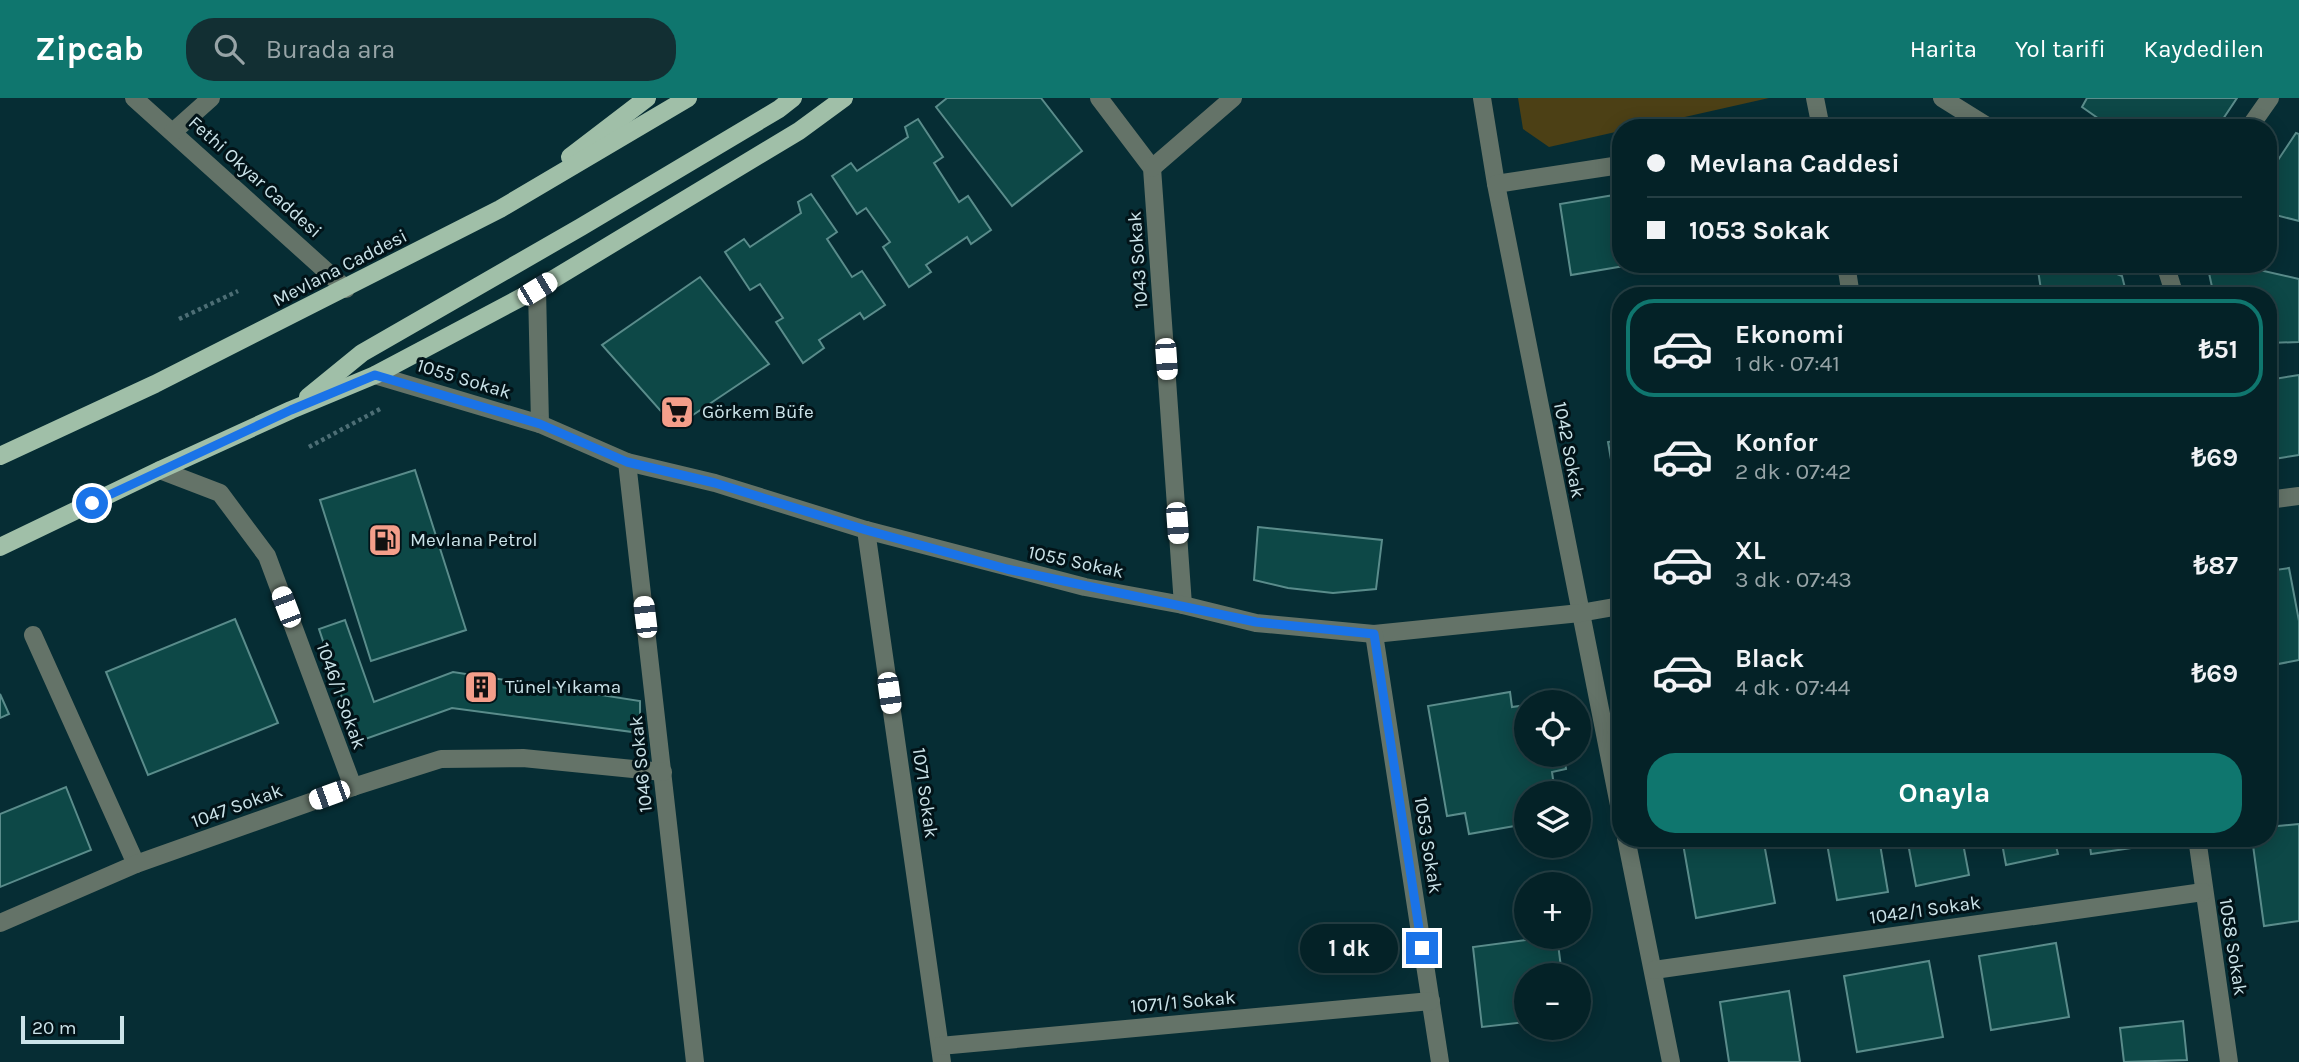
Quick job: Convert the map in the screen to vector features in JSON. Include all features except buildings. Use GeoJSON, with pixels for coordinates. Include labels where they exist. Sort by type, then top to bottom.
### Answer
{"type":"FeatureCollection","features":[{"type":"Feature","properties":{"kind":"main road"},"geometry":{"type":"LineString","coordinates":[[500,209],[647,98]]}},
{"type":"Feature","properties":{"kind":"main road","name":"Mevlana Caddesi"},"geometry":{"type":"LineString","coordinates":[[0,456],[155,384],[500,209],[688,98]]}},
{"type":"Feature","properties":{"kind":"main road"},"geometry":{"type":"LineString","coordinates":[[291,410],[362,352],[581,227],[793,98]]}},
{"type":"Feature","properties":{"kind":"main road"},"geometry":{"type":"LineString","coordinates":[[0,547],[160,470],[375,375],[537,289],[799,131],[844,98]]}},
{"type":"Feature","properties":{"kind":"street","name":"Fethi Okyar Caddesi"},"geometry":{"type":"LineString","coordinates":[[134,98],[346,289]]}},
{"type":"Feature","properties":{"kind":"street"},"geometry":{"type":"LineString","coordinates":[[173,132],[211,98]]}},
{"type":"Feature","properties":{"kind":"street"},"geometry":{"type":"LineString","coordinates":[[1098,98],[1152,167],[1233,98]]}},
{"type":"Feature","properties":{"kind":"street","name":"1042 Sokak"},"geometry":{"type":"LineString","coordinates":[[1482,98],[1496,184],[1612,771]]}},
{"type":"Feature","properties":{"kind":"street"},"geometry":{"type":"LineString","coordinates":[[1815,98],[1819,119]]}},
{"type":"Feature","properties":{"kind":"street"},"geometry":{"type":"LineString","coordinates":[[1942,98],[1976,119]]}},
{"type":"Feature","properties":{"kind":"street"},"geometry":{"type":"LineString","coordinates":[[2255,119],[2270,98]]}},
{"type":"Feature","properties":{"kind":"street"},"geometry":{"type":"LineString","coordinates":[[1496,184],[1612,166]]}},
{"type":"Feature","properties":{"kind":"street","name":"1043 Sokak"},"geometry":{"type":"LineString","coordinates":[[1152,167],[1183,605]]}},
{"type":"Feature","properties":{"kind":"street","name":"1055 Sokak"},"geometry":{"type":"LineString","coordinates":[[537,289],[540,424]]}},
{"type":"Feature","properties":{"kind":"street","name":"1055 Sokak"},"geometry":{"type":"LineString","coordinates":[[375,375],[540,424],[627,462],[715,483],[866,530],[1085,587],[1256,622],[1374,634],[1612,607]]}},
{"type":"Feature","properties":{"kind":"street","name":"1046 Sokak"},"geometry":{"type":"LineString","coordinates":[[627,462],[695,1062]]}},
{"type":"Feature","properties":{"kind":"street","name":"1046/1 Sokak"},"geometry":{"type":"LineString","coordinates":[[160,470],[220,493],[267,556],[353,787]]}},
{"type":"Feature","properties":{"kind":"street"},"geometry":{"type":"LineString","coordinates":[[2277,499],[2299,496]]}},
{"type":"Feature","properties":{"kind":"street","name":"1071 Sokak"},"geometry":{"type":"LineString","coordinates":[[866,530],[941,1054]]}},
{"type":"Feature","properties":{"kind":"street","name":"1053 Sokak"},"geometry":{"type":"LineString","coordinates":[[1374,634],[1440,1062]]}},
{"type":"Feature","properties":{"kind":"street"},"geometry":{"type":"LineString","coordinates":[[33,635],[136,864]]}},
{"type":"Feature","properties":{"kind":"street","name":"1047 Sokak"},"geometry":{"type":"LineString","coordinates":[[0,923],[136,864],[353,787],[441,759],[523,758],[663,772]]}},
{"type":"Feature","properties":{"kind":"street"},"geometry":{"type":"LineString","coordinates":[[1628,847],[1671,1062]]}},
{"type":"Feature","properties":{"kind":"street","name":"1058 Sokak"},"geometry":{"type":"LineString","coordinates":[[2198,847],[2229,1062]]}},
{"type":"Feature","properties":{"kind":"street","name":"1042/1 Sokak"},"geometry":{"type":"LineString","coordinates":[[1654,970],[2203,892]]}},
{"type":"Feature","properties":{"kind":"street","name":"1071/1 Sokak"},"geometry":{"type":"LineString","coordinates":[[941,1054],[1430,1000]]}},
{"type":"Feature","properties":{"kind":"path"},"geometry":{"type":"LineString","coordinates":[[179,319],[238,291]]}},
{"type":"Feature","properties":{"kind":"path"},"geometry":{"type":"LineString","coordinates":[[309,447],[380,409]]}},
{"type":"Feature","properties":{"kind":"shaded area"},"geometry":{"type":"Polygon","coordinates":[[[1518,98],[1769,98],[1676,119],[1612,119],[1612,133],[1549,147],[1523,129],[1518,98]]]}},
{"type":"Feature","properties":{"kind":"place","name":"Görkem Büfe"},"geometry":{"type":"Point","coordinates":[677,412]}},
{"type":"Feature","properties":{"kind":"place","name":"Mevlana Petrol"},"geometry":{"type":"Point","coordinates":[385,540]}},
{"type":"Feature","properties":{"kind":"place","name":"Tünel Yıkama"},"geometry":{"type":"Point","coordinates":[481,687]}},
{"type":"Feature","properties":{"kind":"route"},"geometry":{"type":"LineString","coordinates":[[92,503],[291,410],[375,375],[540,424],[627,462],[715,483],[866,530],[1007,569],[1256,622],[1374,634],[1422,948]]}}]}
